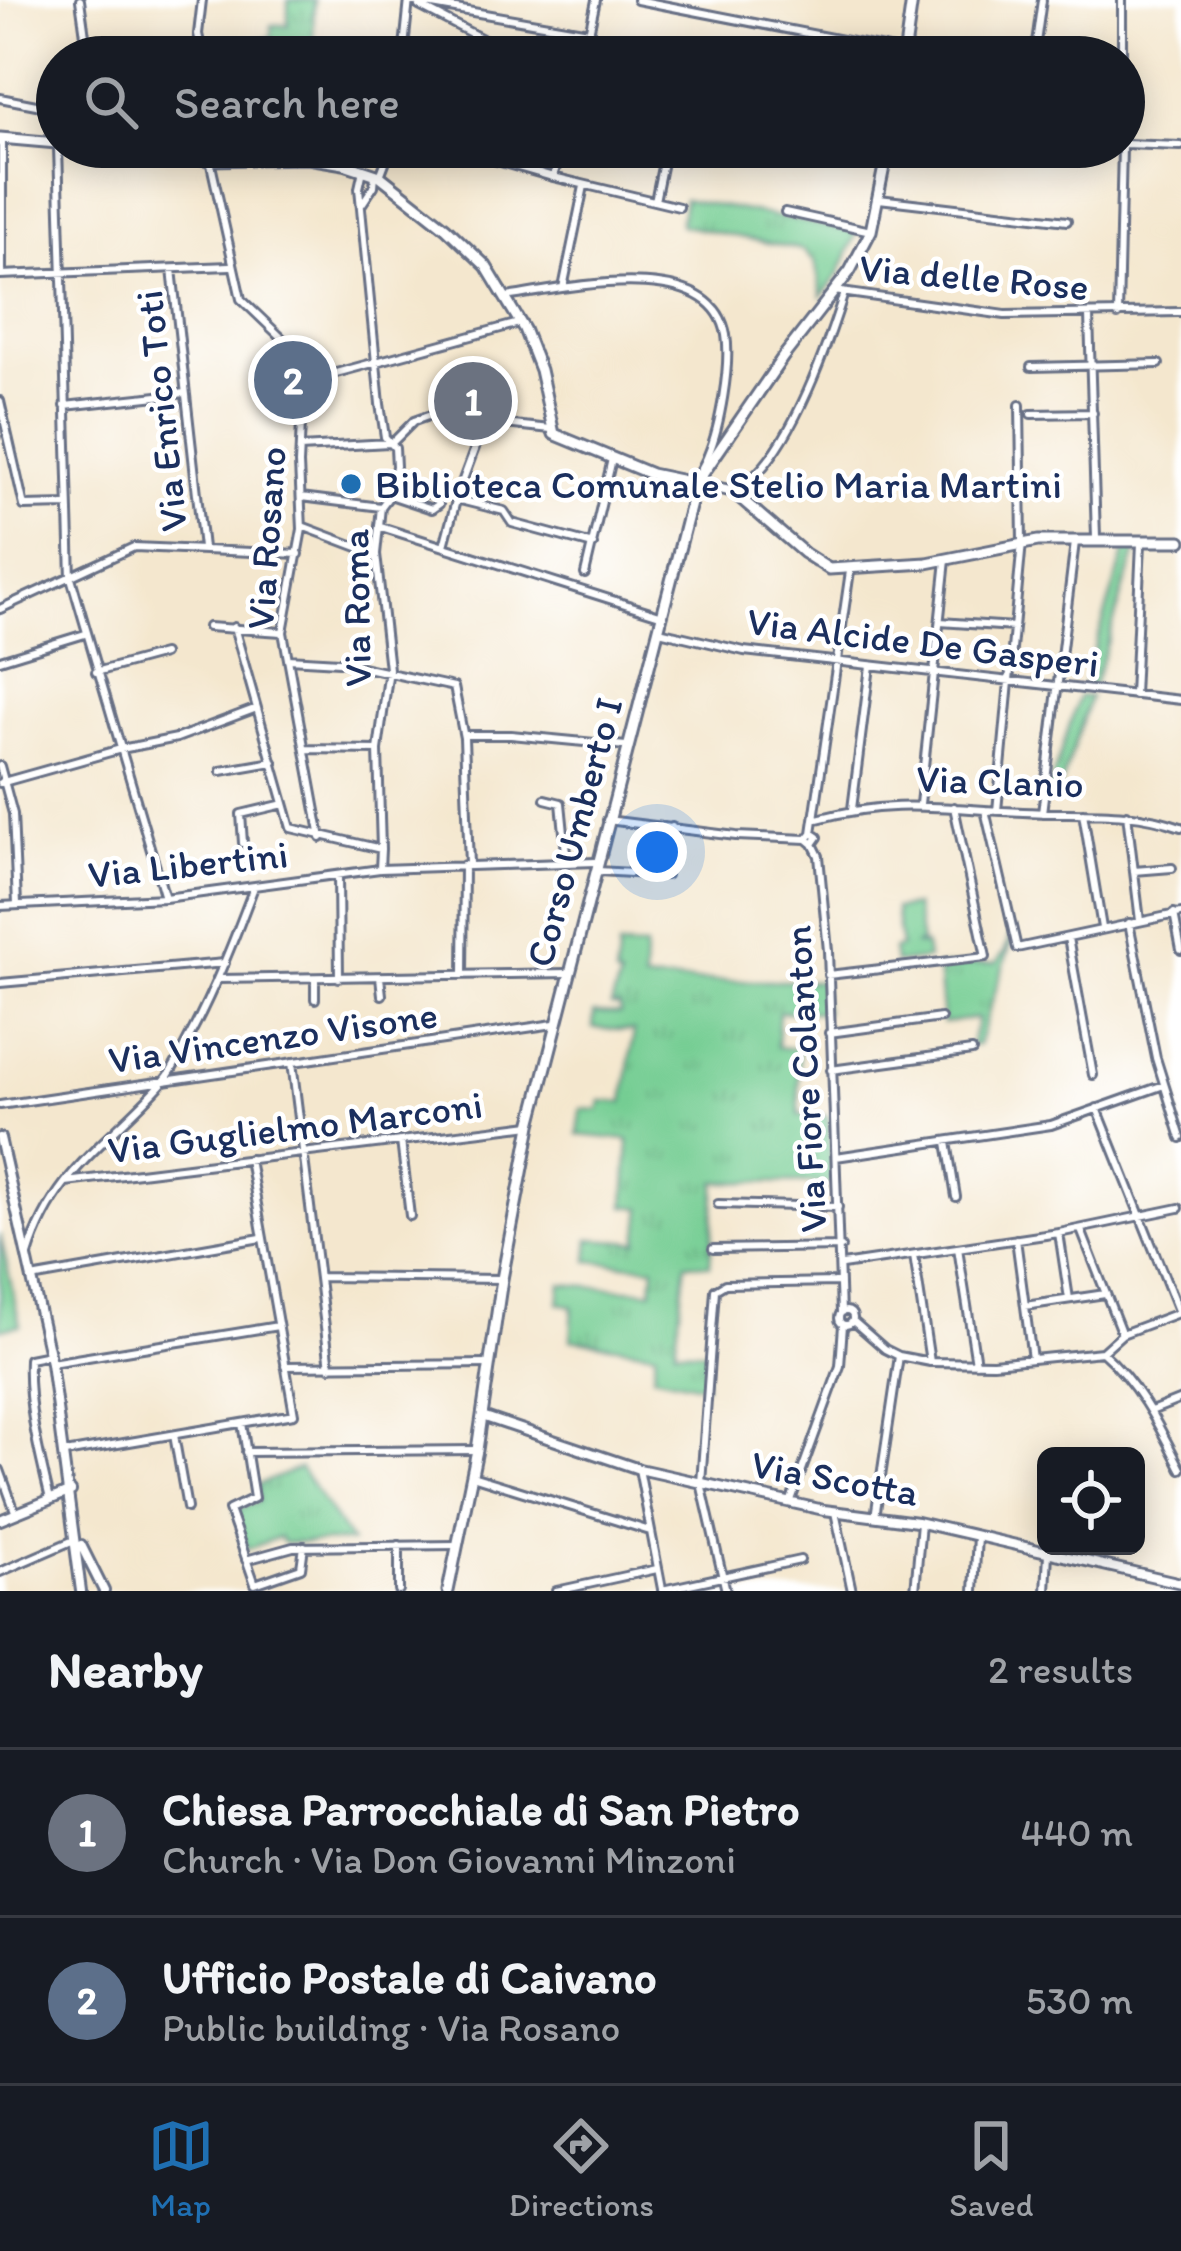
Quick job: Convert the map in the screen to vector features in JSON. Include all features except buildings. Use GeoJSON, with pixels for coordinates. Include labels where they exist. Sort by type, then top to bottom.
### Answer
{"type":"FeatureCollection","features":[{"type":"Feature","properties":{"kind":"main road"},"geometry":{"type":"LineString","coordinates":[[908,36],[913,6],[922,0]]}},
{"type":"Feature","properties":{"kind":"main road"},"geometry":{"type":"LineString","coordinates":[[1,139],[36,143]]}},
{"type":"Feature","properties":{"kind":"main road"},"geometry":{"type":"LineString","coordinates":[[348,168],[372,174],[475,253],[520,323],[540,370],[551,429],[564,439],[672,480],[732,491],[829,569],[850,571],[946,560],[1022,542],[1076,538],[1181,541]]}},
{"type":"Feature","properties":{"kind":"main road","name":"Corso Umberto I"},"geometry":{"type":"LineString","coordinates":[[449,1589],[531,1125],[696,484],[726,435],[839,292],[871,231],[885,168]]}},
{"type":"Feature","properties":{"kind":"street"},"geometry":{"type":"LineString","coordinates":[[80,0],[85,36]]}},
{"type":"Feature","properties":{"kind":"street"},"geometry":{"type":"LineString","coordinates":[[198,36],[202,0]]}},
{"type":"Feature","properties":{"kind":"street"},"geometry":{"type":"LineString","coordinates":[[588,36],[596,0]]}},
{"type":"Feature","properties":{"kind":"street"},"geometry":{"type":"LineString","coordinates":[[637,0],[816,36]]}},
{"type":"Feature","properties":{"kind":"street"},"geometry":{"type":"LineString","coordinates":[[1037,36],[1042,0]]}},
{"type":"Feature","properties":{"kind":"street"},"geometry":{"type":"LineString","coordinates":[[1122,0],[1122,36]]}},
{"type":"Feature","properties":{"kind":"street"},"geometry":{"type":"LineString","coordinates":[[409,2],[589,32]]}},
{"type":"Feature","properties":{"kind":"street"},"geometry":{"type":"LineString","coordinates":[[405,36],[409,2]]}},
{"type":"Feature","properties":{"kind":"street"},"geometry":{"type":"LineString","coordinates":[[409,2],[478,36]]}},
{"type":"Feature","properties":{"kind":"street"},"geometry":{"type":"LineString","coordinates":[[0,98],[36,105]]}},
{"type":"Feature","properties":{"kind":"street"},"geometry":{"type":"LineString","coordinates":[[1,139],[1,275],[231,266]]}},
{"type":"Feature","properties":{"kind":"street"},"geometry":{"type":"LineString","coordinates":[[1145,145],[1181,146]]}},
{"type":"Feature","properties":{"kind":"street"},"geometry":{"type":"LineString","coordinates":[[58,168],[71,578],[165,898]]}},
{"type":"Feature","properties":{"kind":"street"},"geometry":{"type":"LineString","coordinates":[[212,168],[241,299],[287,343],[303,382],[520,323]]}},
{"type":"Feature","properties":{"kind":"street"},"geometry":{"type":"LineString","coordinates":[[362,204],[374,186],[376,168]]}},
{"type":"Feature","properties":{"kind":"street"},"geometry":{"type":"LineString","coordinates":[[519,168],[679,207]]}},
{"type":"Feature","properties":{"kind":"street"},"geometry":{"type":"LineString","coordinates":[[553,178],[556,168]]}},
{"type":"Feature","properties":{"kind":"street"},"geometry":{"type":"LineString","coordinates":[[655,201],[662,168]]}},
{"type":"Feature","properties":{"kind":"street"},"geometry":{"type":"LineString","coordinates":[[1118,315],[1122,168]]}},
{"type":"Feature","properties":{"kind":"street","name":"Via Roma"},"geometry":{"type":"LineString","coordinates":[[372,174],[359,182],[385,437],[396,454],[390,496],[381,507],[376,554],[389,673],[378,750],[380,869]]}},
{"type":"Feature","properties":{"kind":"street"},"geometry":{"type":"LineString","coordinates":[[563,288],[584,185]]}},
{"type":"Feature","properties":{"kind":"street"},"geometry":{"type":"LineString","coordinates":[[879,200],[1067,221]]}},
{"type":"Feature","properties":{"kind":"street"},"geometry":{"type":"LineString","coordinates":[[785,212],[871,231]]}},
{"type":"Feature","properties":{"kind":"street","name":"Via Enrico Toti"},"geometry":{"type":"LineString","coordinates":[[172,269],[203,548]]}},
{"type":"Feature","properties":{"kind":"street"},"geometry":{"type":"LineString","coordinates":[[504,297],[644,282],[671,285],[696,295],[717,314],[727,339],[724,380],[709,454],[696,484]]}},
{"type":"Feature","properties":{"kind":"street"},"geometry":{"type":"LineString","coordinates":[[732,491],[748,485],[764,470],[790,425],[839,292]]}},
{"type":"Feature","properties":{"kind":"street","name":"Via delle Rose"},"geometry":{"type":"LineString","coordinates":[[839,292],[1005,315],[1181,312]]}},
{"type":"Feature","properties":{"kind":"street"},"geometry":{"type":"LineString","coordinates":[[1089,315],[1096,538]]}},
{"type":"Feature","properties":{"kind":"street"},"geometry":{"type":"LineString","coordinates":[[1031,367],[1159,364]]}},
{"type":"Feature","properties":{"kind":"street","name":"Via Rosano"},"geometry":{"type":"LineString","coordinates":[[303,382],[302,526],[283,632],[321,838]]}},
{"type":"Feature","properties":{"kind":"street"},"geometry":{"type":"LineString","coordinates":[[65,406],[185,392]]}},
{"type":"Feature","properties":{"kind":"street"},"geometry":{"type":"LineString","coordinates":[[0,401],[24,506],[68,505]]}},
{"type":"Feature","properties":{"kind":"street"},"geometry":{"type":"LineString","coordinates":[[997,811],[1022,542],[1020,405]]}},
{"type":"Feature","properties":{"kind":"street"},"geometry":{"type":"LineString","coordinates":[[1031,415],[1094,412]]}},
{"type":"Feature","properties":{"kind":"street"},"geometry":{"type":"LineString","coordinates":[[300,448],[392,442],[421,418],[551,429]]}},
{"type":"Feature","properties":{"kind":"street"},"geometry":{"type":"LineString","coordinates":[[444,546],[484,421]]}},
{"type":"Feature","properties":{"kind":"street"},"geometry":{"type":"LineString","coordinates":[[581,588],[612,459]]}},
{"type":"Feature","properties":{"kind":"street"},"geometry":{"type":"LineString","coordinates":[[390,496],[432,509],[439,504],[436,496],[392,482]]}},
{"type":"Feature","properties":{"kind":"street"},"geometry":{"type":"LineString","coordinates":[[301,497],[381,507]]}},
{"type":"Feature","properties":{"kind":"street"},"geometry":{"type":"LineString","coordinates":[[456,499],[504,511],[512,523],[593,545]]}},
{"type":"Feature","properties":{"kind":"street"},"geometry":{"type":"LineString","coordinates":[[302,526],[376,554]]}},
{"type":"Feature","properties":{"kind":"street"},"geometry":{"type":"LineString","coordinates":[[379,526],[663,616]]}},
{"type":"Feature","properties":{"kind":"street"},"geometry":{"type":"LineString","coordinates":[[1042,813],[1076,538]]}},
{"type":"Feature","properties":{"kind":"street"},"geometry":{"type":"LineString","coordinates":[[1134,695],[1142,539]]}},
{"type":"Feature","properties":{"kind":"street"},"geometry":{"type":"LineString","coordinates":[[0,608],[134,548],[298,554]]}},
{"type":"Feature","properties":{"kind":"street"},"geometry":{"type":"LineString","coordinates":[[920,803],[946,560]]}},
{"type":"Feature","properties":{"kind":"street"},"geometry":{"type":"LineString","coordinates":[[608,820],[736,836],[811,839],[850,571]]}},
{"type":"Feature","properties":{"kind":"street"},"geometry":{"type":"LineString","coordinates":[[940,622],[1014,627]]}},
{"type":"Feature","properties":{"kind":"street"},"geometry":{"type":"LineString","coordinates":[[208,627],[283,632]]}},
{"type":"Feature","properties":{"kind":"street"},"geometry":{"type":"LineString","coordinates":[[234,627],[291,828],[381,849]]}},
{"type":"Feature","properties":{"kind":"street","name":"Via Alcide De Gasperi"},"geometry":{"type":"LineString","coordinates":[[659,631],[744,651],[1181,700]]}},
{"type":"Feature","properties":{"kind":"street"},"geometry":{"type":"LineString","coordinates":[[0,660],[85,634]]}},
{"type":"Feature","properties":{"kind":"street"},"geometry":{"type":"LineString","coordinates":[[96,672],[163,654]]}},
{"type":"Feature","properties":{"kind":"street"},"geometry":{"type":"LineString","coordinates":[[288,659],[339,662],[454,687],[464,735],[463,975]]}},
{"type":"Feature","properties":{"kind":"street"},"geometry":{"type":"LineString","coordinates":[[852,809],[870,665]]}},
{"type":"Feature","properties":{"kind":"street"},"geometry":{"type":"LineString","coordinates":[[2,782],[177,738],[257,708]]}},
{"type":"Feature","properties":{"kind":"street"},"geometry":{"type":"LineString","coordinates":[[464,735],[626,746]]}},
{"type":"Feature","properties":{"kind":"street"},"geometry":{"type":"LineString","coordinates":[[305,749],[378,750]]}},
{"type":"Feature","properties":{"kind":"street"},"geometry":{"type":"LineString","coordinates":[[221,771],[273,761]]}},
{"type":"Feature","properties":{"kind":"street"},"geometry":{"type":"LineString","coordinates":[[0,766],[13,814],[17,904]]}},
{"type":"Feature","properties":{"kind":"street"},"geometry":{"type":"LineString","coordinates":[[545,799],[561,802],[567,862]]}},
{"type":"Feature","properties":{"kind":"street","name":"Via Clanio"},"geometry":{"type":"LineString","coordinates":[[817,819],[852,809],[920,803],[997,811],[1127,814],[1181,827]]}},
{"type":"Feature","properties":{"kind":"street"},"geometry":{"type":"LineString","coordinates":[[243,843],[241,814],[284,804]]}},
{"type":"Feature","properties":{"kind":"street"},"geometry":{"type":"LineString","coordinates":[[828,975],[986,957],[954,807]]}},
{"type":"Feature","properties":{"kind":"street"},"geometry":{"type":"LineString","coordinates":[[985,810],[1017,948],[1177,913],[1181,950]]}},
{"type":"Feature","properties":{"kind":"street"},"geometry":{"type":"LineString","coordinates":[[1083,813],[1102,929]]}},
{"type":"Feature","properties":{"kind":"street"},"geometry":{"type":"LineString","coordinates":[[1127,814],[1140,921]]}},
{"type":"Feature","properties":{"kind":"street","name":"Via Libertini"},"geometry":{"type":"LineString","coordinates":[[0,906],[165,898],[380,869],[567,862],[666,875],[672,827]]}},
{"type":"Feature","properties":{"kind":"street","name":"Via Fiore Colanton"},"geometry":{"type":"LineString","coordinates":[[790,1503],[840,1366],[843,1325],[839,1320],[842,1265],[822,873],[811,839]]}},
{"type":"Feature","properties":{"kind":"street"},"geometry":{"type":"LineString","coordinates":[[1134,871],[1172,868]]}},
{"type":"Feature","properties":{"kind":"street"},"geometry":{"type":"LineString","coordinates":[[338,875],[339,978]]}},
{"type":"Feature","properties":{"kind":"street"},"geometry":{"type":"LineString","coordinates":[[27,1259],[39,1218],[65,1182],[90,1151],[166,1079],[219,979],[254,886]]}},
{"type":"Feature","properties":{"kind":"street"},"geometry":{"type":"LineString","coordinates":[[1129,923],[1164,1085],[1180,1134]]}},
{"type":"Feature","properties":{"kind":"street"},"geometry":{"type":"LineString","coordinates":[[1068,938],[1093,1075]]}},
{"type":"Feature","properties":{"kind":"street"},"geometry":{"type":"LineString","coordinates":[[0,983],[225,962]]}},
{"type":"Feature","properties":{"kind":"street"},"geometry":{"type":"LineString","coordinates":[[219,979],[568,973]]}},
{"type":"Feature","properties":{"kind":"street"},"geometry":{"type":"LineString","coordinates":[[380,977],[382,995]]}},
{"type":"Feature","properties":{"kind":"street"},"geometry":{"type":"LineString","coordinates":[[314,978],[315,999]]}},
{"type":"Feature","properties":{"kind":"street"},"geometry":{"type":"LineString","coordinates":[[829,1033],[941,1018]]}},
{"type":"Feature","properties":{"kind":"street","name":"Via Vincenzo Visone"},"geometry":{"type":"LineString","coordinates":[[0,1105],[554,1024]]}},
{"type":"Feature","properties":{"kind":"street"},"geometry":{"type":"LineString","coordinates":[[831,1070],[972,1051]]}},
{"type":"Feature","properties":{"kind":"street"},"geometry":{"type":"LineString","coordinates":[[292,1062],[331,1366]]}},
{"type":"Feature","properties":{"kind":"street"},"geometry":{"type":"LineString","coordinates":[[836,1157],[1051,1124],[1164,1085]]}},
{"type":"Feature","properties":{"kind":"street"},"geometry":{"type":"LineString","coordinates":[[841,1313],[850,1312],[853,1321],[899,1356],[976,1364],[1102,1352],[1122,1334],[1180,1313],[1096,1108]]}},
{"type":"Feature","properties":{"kind":"street","name":"Via Guglielmo Marconi"},"geometry":{"type":"LineString","coordinates":[[65,1182],[531,1125]]}},
{"type":"Feature","properties":{"kind":"street"},"geometry":{"type":"LineString","coordinates":[[0,1138],[50,1359],[81,1591]]}},
{"type":"Feature","properties":{"kind":"street"},"geometry":{"type":"LineString","coordinates":[[401,1141],[410,1216]]}},
{"type":"Feature","properties":{"kind":"street"},"geometry":{"type":"LineString","coordinates":[[947,1142],[956,1197]]}},
{"type":"Feature","properties":{"kind":"street"},"geometry":{"type":"LineString","coordinates":[[65,1453],[294,1414],[249,1159]]}},
{"type":"Feature","properties":{"kind":"street"},"geometry":{"type":"LineString","coordinates":[[718,1204],[838,1207]]}},
{"type":"Feature","properties":{"kind":"street"},"geometry":{"type":"LineString","coordinates":[[842,1265],[1081,1230],[1179,1208]]}},
{"type":"Feature","properties":{"kind":"street"},"geometry":{"type":"LineString","coordinates":[[1081,1230],[1122,1334]]}},
{"type":"Feature","properties":{"kind":"street"},"geometry":{"type":"LineString","coordinates":[[1059,1233],[1069,1299]]}},
{"type":"Feature","properties":{"kind":"street"},"geometry":{"type":"LineString","coordinates":[[32,1278],[261,1238]]}},
{"type":"Feature","properties":{"kind":"street"},"geometry":{"type":"LineString","coordinates":[[1016,1239],[1032,1359]]}},
{"type":"Feature","properties":{"kind":"street"},"geometry":{"type":"LineString","coordinates":[[713,1249],[841,1246]]}},
{"type":"Feature","properties":{"kind":"street"},"geometry":{"type":"LineString","coordinates":[[958,1247],[976,1364]]}},
{"type":"Feature","properties":{"kind":"street"},"geometry":{"type":"LineString","coordinates":[[914,1255],[931,1362]]}},
{"type":"Feature","properties":{"kind":"street"},"geometry":{"type":"LineString","coordinates":[[319,1277],[502,1279]]}},
{"type":"Feature","properties":{"kind":"street"},"geometry":{"type":"LineString","coordinates":[[726,1591],[701,1483],[718,1286],[839,1282]]}},
{"type":"Feature","properties":{"kind":"street"},"geometry":{"type":"LineString","coordinates":[[1025,1306],[1106,1294]]}},
{"type":"Feature","properties":{"kind":"street"},"geometry":{"type":"LineString","coordinates":[[843,1325],[853,1321]]}},
{"type":"Feature","properties":{"kind":"street"},"geometry":{"type":"LineString","coordinates":[[50,1499],[28,1384],[29,1359],[279,1326]]}},
{"type":"Feature","properties":{"kind":"street"},"geometry":{"type":"LineString","coordinates":[[1102,1352],[1124,1371],[1181,1469]]}},
{"type":"Feature","properties":{"kind":"street"},"geometry":{"type":"LineString","coordinates":[[874,1517],[899,1356]]}},
{"type":"Feature","properties":{"kind":"street"},"geometry":{"type":"LineString","coordinates":[[285,1366],[490,1364]]}},
{"type":"Feature","properties":{"kind":"street"},"geometry":{"type":"LineString","coordinates":[[1151,1411],[1181,1399]]}},
{"type":"Feature","properties":{"kind":"street","name":"Via Scotta"},"geometry":{"type":"LineString","coordinates":[[482,1416],[639,1469],[1037,1550]]}},
{"type":"Feature","properties":{"kind":"street"},"geometry":{"type":"LineString","coordinates":[[242,1424],[254,1498],[229,1510],[255,1584],[301,1568],[304,1546]]}},
{"type":"Feature","properties":{"kind":"street"},"geometry":{"type":"LineString","coordinates":[[174,1435],[187,1508]]}},
{"type":"Feature","properties":{"kind":"street"},"geometry":{"type":"LineString","coordinates":[[246,1452],[477,1450]]}},
{"type":"Feature","properties":{"kind":"street"},"geometry":{"type":"LineString","coordinates":[[639,1469],[663,1590],[800,1560]]}},
{"type":"Feature","properties":{"kind":"street"},"geometry":{"type":"LineString","coordinates":[[0,1470],[16,1514]]}},
{"type":"Feature","properties":{"kind":"street"},"geometry":{"type":"LineString","coordinates":[[472,1476],[650,1531]]}},
{"type":"Feature","properties":{"kind":"street"},"geometry":{"type":"LineString","coordinates":[[0,1520],[70,1491]]}},
{"type":"Feature","properties":{"kind":"street"},"geometry":{"type":"LineString","coordinates":[[835,1512],[853,1591]]}},
{"type":"Feature","properties":{"kind":"street"},"geometry":{"type":"LineString","coordinates":[[915,1591],[921,1523]]}},
{"type":"Feature","properties":{"kind":"street"},"geometry":{"type":"LineString","coordinates":[[974,1591],[977,1536]]}},
{"type":"Feature","properties":{"kind":"street"},"geometry":{"type":"LineString","coordinates":[[77,1538],[104,1591]]}},
{"type":"Feature","properties":{"kind":"street"},"geometry":{"type":"LineString","coordinates":[[0,1572],[77,1538]]}},
{"type":"Feature","properties":{"kind":"street"},"geometry":{"type":"LineString","coordinates":[[399,1545],[399,1591]]}},
{"type":"Feature","properties":{"kind":"street"},"geometry":{"type":"LineString","coordinates":[[246,1560],[304,1546],[457,1545]]}},
{"type":"Feature","properties":{"kind":"street"},"geometry":{"type":"LineString","coordinates":[[1046,1591],[1048,1555]]}},
{"type":"Feature","properties":{"kind":"street","name":"Via Scotta"},"geometry":{"type":"LineString","coordinates":[[1057,1555],[1181,1583]]}},
{"type":"Feature","properties":{"kind":"street"},"geometry":{"type":"LineString","coordinates":[[80,1573],[85,1566],[94,1571]]}},
{"type":"Feature","properties":{"kind":"street"},"geometry":{"type":"LineString","coordinates":[[556,1591],[657,1569]]}},
{"type":"Feature","properties":{"kind":"green space"},"geometry":{"type":"Polygon","coordinates":[[[288,0],[314,0],[313,36],[271,36],[272,25],[288,25],[288,0]]]}},
{"type":"Feature","properties":{"kind":"green space"},"geometry":{"type":"Polygon","coordinates":[[[684,199],[857,232],[839,274],[822,296],[815,261],[803,250],[680,225],[684,199]]]}},
{"type":"Feature","properties":{"kind":"green space"},"geometry":{"type":"Polygon","coordinates":[[[1126,548],[1137,548],[1094,685],[1084,683],[1126,548]]]}},
{"type":"Feature","properties":{"kind":"green space"},"geometry":{"type":"Polygon","coordinates":[[[1079,696],[1090,697],[1059,791],[1048,791],[1079,696]]]}},
{"type":"Feature","properties":{"kind":"green space"},"geometry":{"type":"Polygon","coordinates":[[[915,906],[921,943],[914,945],[925,945],[927,959],[895,963],[893,949],[901,947],[895,909],[915,906]]]}},
{"type":"Feature","properties":{"kind":"green space"},"geometry":{"type":"Polygon","coordinates":[[[1010,934],[978,1045],[970,1046],[978,1018],[943,1023],[938,967],[996,963],[1010,934]]]}},
{"type":"Feature","properties":{"kind":"green space"},"geometry":{"type":"Polygon","coordinates":[[[619,947],[645,948],[644,981],[820,981],[825,1012],[779,1012],[777,1047],[799,1049],[799,1115],[828,1116],[832,1183],[716,1182],[710,1265],[686,1263],[675,1349],[706,1351],[705,1386],[653,1375],[656,1352],[571,1339],[573,1306],[559,1303],[561,1284],[652,1291],[654,1267],[588,1261],[590,1239],[638,1242],[642,1208],[625,1206],[629,1140],[578,1135],[581,1109],[599,1110],[601,1101],[624,1102],[634,1031],[593,1028],[594,1013],[620,1014],[620,1007],[611,1006],[620,978],[615,976],[619,947]]]}},
{"type":"Feature","properties":{"kind":"green space"},"geometry":{"type":"Polygon","coordinates":[[[0,1234],[20,1325],[0,1329],[0,1234]]]}},
{"type":"Feature","properties":{"kind":"green space"},"geometry":{"type":"Polygon","coordinates":[[[300,1468],[351,1542],[283,1543],[279,1537],[248,1549],[234,1511],[259,1501],[257,1485],[300,1468]]]}},
{"type":"Feature","properties":{"kind":"place","name":"Ufficio Postale di Caivano"},"geometry":{"type":"Point","coordinates":[293,380]}},
{"type":"Feature","properties":{"kind":"place","name":"Chiesa Parrocchiale di San Pietro"},"geometry":{"type":"Point","coordinates":[473,401]}},
{"type":"Feature","properties":{"kind":"place","name":"Biblioteca Comunale Stelio Maria Martini"},"geometry":{"type":"Point","coordinates":[351,484]}}]}
